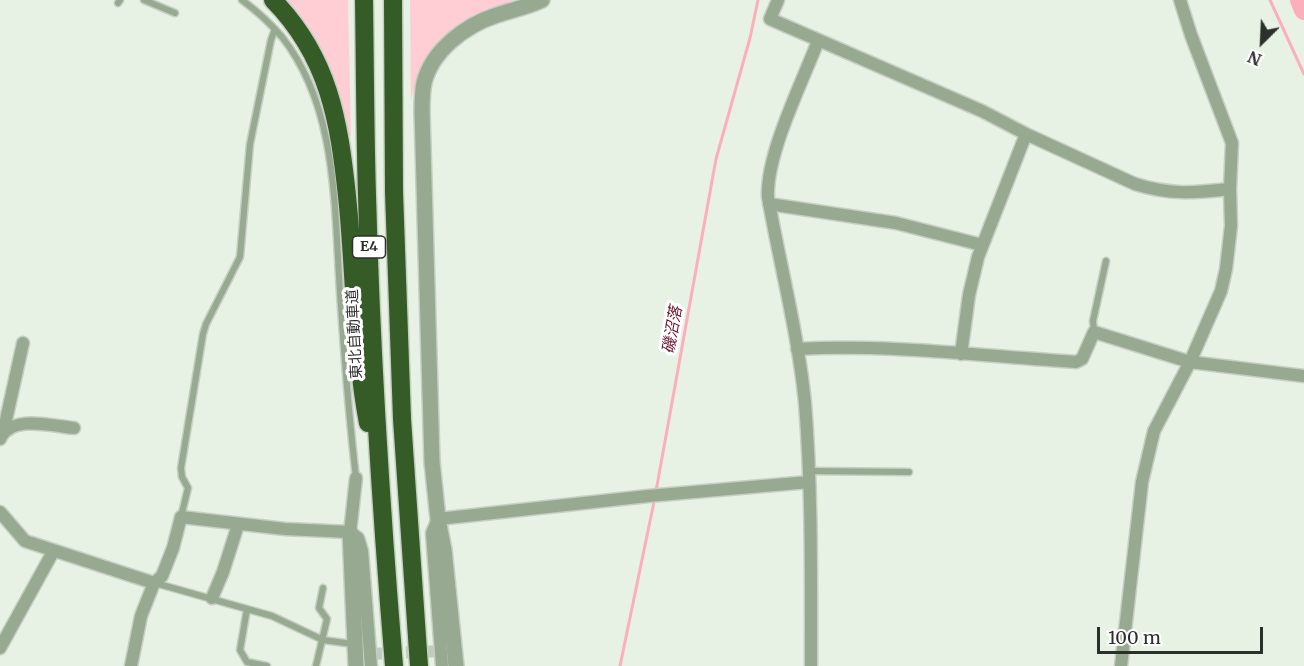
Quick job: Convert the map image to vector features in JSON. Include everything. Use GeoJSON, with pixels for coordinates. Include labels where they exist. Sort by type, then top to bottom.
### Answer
{"type":"FeatureCollection","features":[{"type":"Feature","properties":{"kind":"highway"},"geometry":{"type":"LineString","coordinates":[[273,0],[302,35],[323,76],[332,101],[341,145],[352,244],[363,396],[381,493]]}},
{"type":"Feature","properties":{"kind":"highway","name":"東北自動車道"},"geometry":{"type":"LineString","coordinates":[[364,0],[367,195],[381,493],[393,666]]}},
{"type":"Feature","properties":{"kind":"highway","name":"E4"},"geometry":{"type":"LineString","coordinates":[[393,0],[394,192],[402,419],[419,666]]}},
{"type":"Feature","properties":{"kind":"highway"},"geometry":{"type":"LineString","coordinates":[[394,192],[403,130],[402,0]]}},
{"type":"Feature","properties":{"kind":"street"},"geometry":{"type":"LineString","coordinates":[[456,666],[431,442],[422,111],[424,83],[429,69],[438,56],[463,31],[495,16],[542,0]]}},
{"type":"Feature","properties":{"kind":"street"},"geometry":{"type":"LineString","coordinates":[[778,0],[771,19],[982,111],[1026,134],[1135,183],[1152,189],[1188,194],[1230,189]]}},
{"type":"Feature","properties":{"kind":"street"},"geometry":{"type":"LineString","coordinates":[[1121,666],[1142,482],[1154,431],[1190,362],[1221,291],[1231,226],[1232,142],[1180,0]]}},
{"type":"Feature","properties":{"kind":"street"},"geometry":{"type":"LineString","coordinates":[[811,666],[805,402],[769,204],[767,180],[818,41]]}},
{"type":"Feature","properties":{"kind":"street"},"geometry":{"type":"LineString","coordinates":[[961,354],[969,295],[982,245],[1026,134]]}},
{"type":"Feature","properties":{"kind":"street"},"geometry":{"type":"LineString","coordinates":[[769,204],[896,223],[982,245]]}},
{"type":"Feature","properties":{"kind":"street"},"geometry":{"type":"LineString","coordinates":[[797,349],[846,346],[1076,362],[1082,359],[1095,332],[1190,362],[1304,376]]}},
{"type":"Feature","properties":{"kind":"street"},"geometry":{"type":"LineString","coordinates":[[3,435],[23,343]]}},
{"type":"Feature","properties":{"kind":"street"},"geometry":{"type":"LineString","coordinates":[[3,435],[15,425],[74,428]]}},
{"type":"Feature","properties":{"kind":"street"},"geometry":{"type":"LineString","coordinates":[[438,519],[808,476]]}},
{"type":"Feature","properties":{"kind":"street"},"geometry":{"type":"LineString","coordinates":[[356,478],[351,532],[356,666]]}},
{"type":"Feature","properties":{"kind":"street"},"geometry":{"type":"LineString","coordinates":[[0,512],[21,538],[53,552],[154,583]]}},
{"type":"Feature","properties":{"kind":"street"},"geometry":{"type":"LineString","coordinates":[[131,666],[141,616],[154,583],[162,576],[173,548],[181,517],[238,525],[351,532],[358,538],[362,551],[371,666]]}},
{"type":"Feature","properties":{"kind":"street"},"geometry":{"type":"LineString","coordinates":[[438,519],[432,533],[442,666]]}},
{"type":"Feature","properties":{"kind":"street"},"geometry":{"type":"LineString","coordinates":[[212,598],[238,525]]}},
{"type":"Feature","properties":{"kind":"street"},"geometry":{"type":"LineString","coordinates":[[0,648],[53,552]]}},
{"type":"Feature","properties":{"kind":"lane"},"geometry":{"type":"LineString","coordinates":[[144,0],[175,13]]}},
{"type":"Feature","properties":{"kind":"lane"},"geometry":{"type":"LineString","coordinates":[[242,0],[263,16],[301,66],[320,116],[330,158],[347,397],[356,478]]}},
{"type":"Feature","properties":{"kind":"lane"},"geometry":{"type":"LineString","coordinates":[[181,517],[188,488],[182,477],[181,468],[203,334],[240,257],[250,144],[275,30]]}},
{"type":"Feature","properties":{"kind":"lane"},"geometry":{"type":"LineString","coordinates":[[1095,332],[1093,321],[1106,261]]}},
{"type":"Feature","properties":{"kind":"lane"},"geometry":{"type":"LineString","coordinates":[[808,476],[909,472]]}},
{"type":"Feature","properties":{"kind":"lane"},"geometry":{"type":"LineString","coordinates":[[154,583],[272,616],[323,640],[354,644]]}},
{"type":"Feature","properties":{"kind":"lane"},"geometry":{"type":"LineString","coordinates":[[316,666],[327,619],[320,608],[323,588]]}},
{"type":"Feature","properties":{"kind":"lane"},"geometry":{"type":"LineString","coordinates":[[247,609],[240,650],[247,662],[267,666]]}},
{"type":"Feature","properties":{"kind":"shaded area"},"geometry":{"type":"Polygon","coordinates":[[[282,0],[348,0],[351,136],[348,136],[282,0]]]}},
{"type":"Feature","properties":{"kind":"shaded area"},"geometry":{"type":"Polygon","coordinates":[[[410,0],[515,0],[477,16],[447,35],[426,61],[417,79],[411,101],[410,0]]]}},
{"type":"Feature","properties":{"kind":"waterway","name":"磯沼落"},"geometry":{"type":"LineString","coordinates":[[656,491],[716,159],[750,38],[758,0]]}},
{"type":"Feature","properties":{"kind":"waterway"},"geometry":{"type":"LineString","coordinates":[[1270,0],[1304,74]]}},
{"type":"Feature","properties":{"kind":"waterway"},"geometry":{"type":"LineString","coordinates":[[1300,0],[1304,10]]}},
{"type":"Feature","properties":{"kind":"waterway","name":"磯沼落"},"geometry":{"type":"LineString","coordinates":[[620,666],[655,497]]}},
{"type":"Feature","properties":{"kind":"tunnel"},"geometry":{"type":"LineString","coordinates":[[370,654],[441,651]]}}]}
